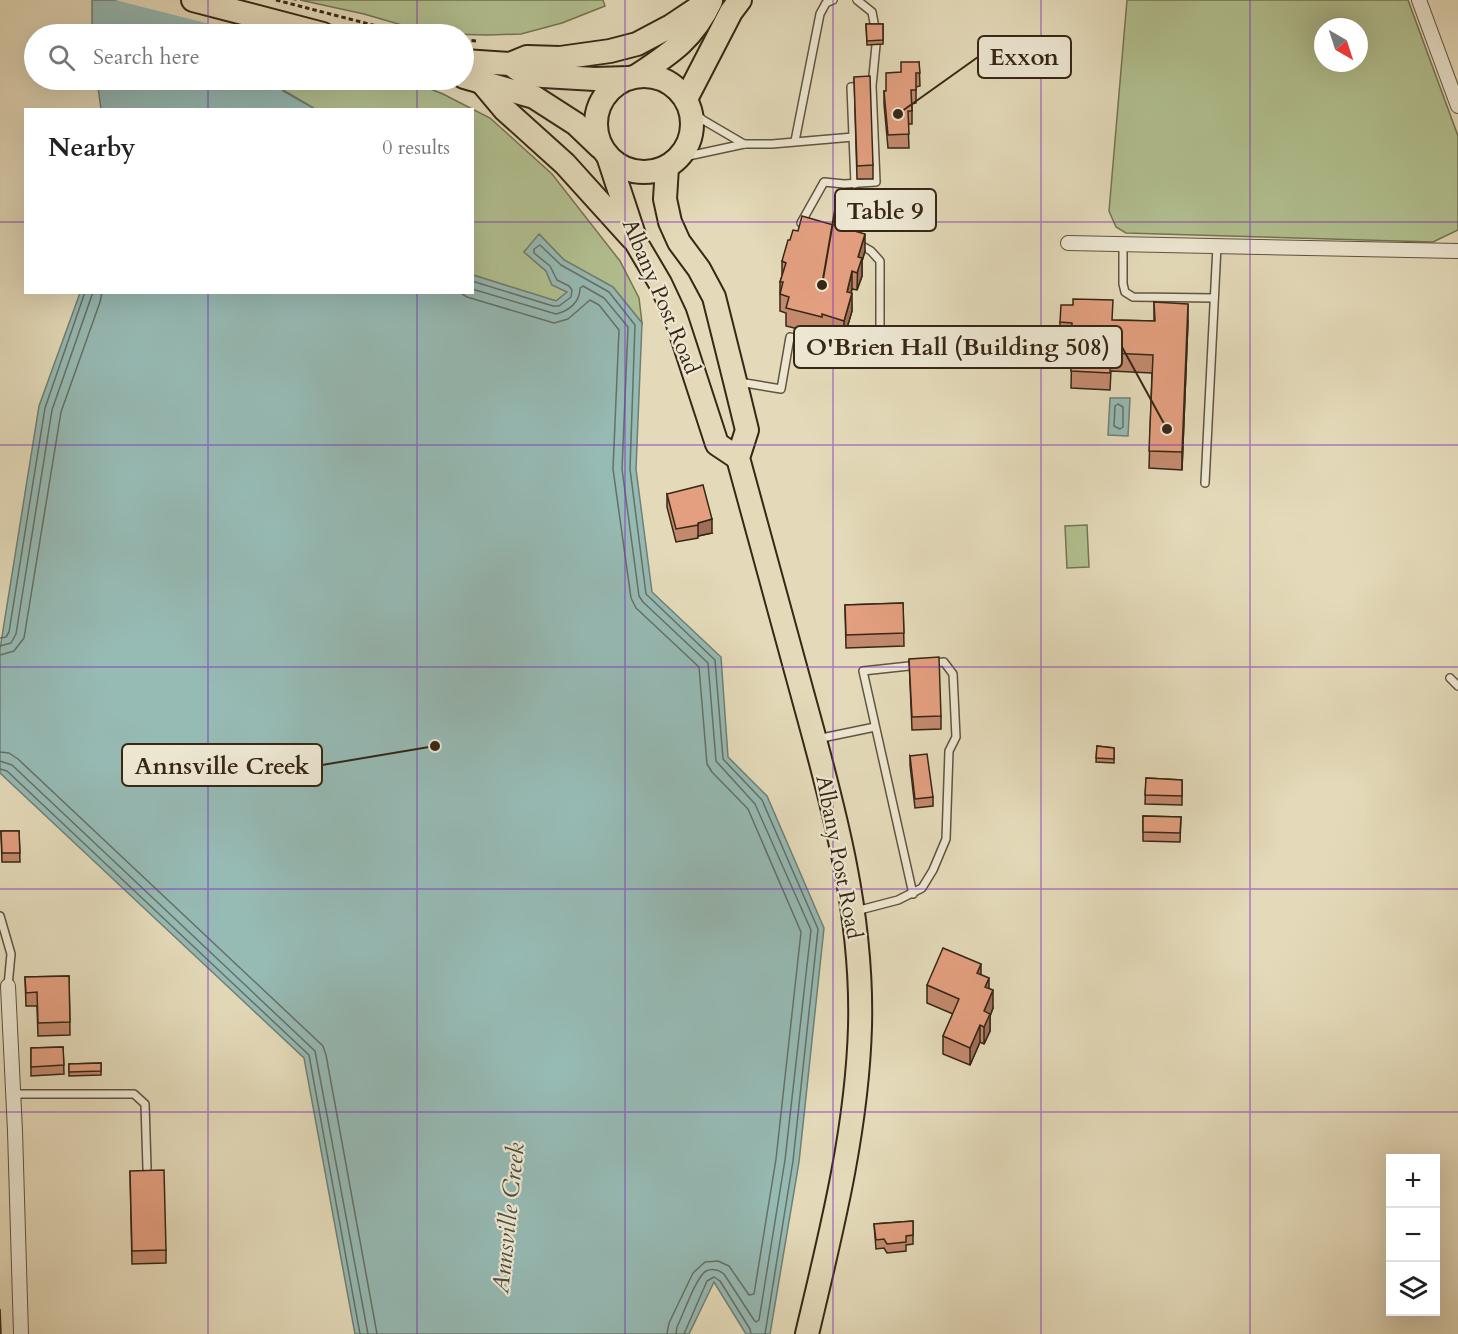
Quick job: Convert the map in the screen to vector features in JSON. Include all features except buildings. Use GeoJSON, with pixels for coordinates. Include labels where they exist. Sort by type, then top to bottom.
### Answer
{"type":"FeatureCollection","features":[{"type":"Feature","properties":{"kind":"highway"},"geometry":{"type":"LineString","coordinates":[[194,0],[285,24]]}},
{"type":"Feature","properties":{"kind":"highway"},"geometry":{"type":"LineString","coordinates":[[474,62],[510,64],[527,57],[560,58],[610,51],[637,44],[671,26],[710,0]]}},
{"type":"Feature","properties":{"kind":"highway"},"geometry":{"type":"LineString","coordinates":[[604,153],[596,131],[596,114],[602,99],[613,86],[662,59],[687,39],[698,26],[710,0]]}},
{"type":"Feature","properties":{"kind":"highway"},"geometry":{"type":"LineString","coordinates":[[688,104],[731,12],[740,0]]}},
{"type":"Feature","properties":{"kind":"highway"},"geometry":{"type":"LineString","coordinates":[[474,80],[534,97],[576,124],[622,168],[637,172],[652,172],[673,162],[688,145],[692,131],[688,104],[675,86],[662,77],[633,76],[596,80],[526,75],[510,64]]}},
{"type":"Feature","properties":{"kind":"highway"},"geometry":{"type":"LineString","coordinates":[[474,81],[565,164],[637,244]]}},
{"type":"Feature","properties":{"kind":"highway","name":"Albany Post Road"},"geometry":{"type":"LineString","coordinates":[[604,153],[637,244],[660,283],[675,315],[717,444],[738,458]]}},
{"type":"Feature","properties":{"kind":"highway","name":"Albany Post Road"},"geometry":{"type":"LineString","coordinates":[[673,162],[664,199],[670,222],[679,242],[699,268],[714,297],[747,430],[738,458],[834,810],[854,911],[860,983],[858,1071],[841,1188],[807,1334]]}},
{"type":"Feature","properties":{"kind":"street"},"geometry":{"type":"LineString","coordinates":[[1419,0],[1458,106]]}},
{"type":"Feature","properties":{"kind":"street"},"geometry":{"type":"LineString","coordinates":[[1442,250],[1458,240]]}},
{"type":"Feature","properties":{"kind":"street"},"geometry":{"type":"LineString","coordinates":[[1068,243],[1458,250]]}},
{"type":"Feature","properties":{"kind":"street"},"geometry":{"type":"LineString","coordinates":[[8,986],[14,1095],[21,1334]]}},
{"type":"Feature","properties":{"kind":"lane"},"geometry":{"type":"LineString","coordinates":[[795,141],[820,14],[826,3],[833,0]]}},
{"type":"Feature","properties":{"kind":"lane"},"geometry":{"type":"LineString","coordinates":[[857,0],[872,12],[875,28]]}},
{"type":"Feature","properties":{"kind":"lane"},"geometry":{"type":"LineString","coordinates":[[810,228],[800,225],[824,182],[855,184],[876,182],[872,106],[876,45]]}},
{"type":"Feature","properties":{"kind":"lane"},"geometry":{"type":"LineString","coordinates":[[855,184],[851,87],[873,86]]}},
{"type":"Feature","properties":{"kind":"lane"},"geometry":{"type":"LineString","coordinates":[[688,104],[703,120],[744,144]]}},
{"type":"Feature","properties":{"kind":"lane"},"geometry":{"type":"LineString","coordinates":[[673,162],[744,144],[853,137]]}},
{"type":"Feature","properties":{"kind":"lane"},"geometry":{"type":"LineString","coordinates":[[735,381],[781,389],[790,337],[871,359],[880,342],[880,261],[871,251],[850,241]]}},
{"type":"Feature","properties":{"kind":"lane"},"geometry":{"type":"LineString","coordinates":[[1123,244],[1123,284],[1125,292],[1133,297],[1214,298]]}},
{"type":"Feature","properties":{"kind":"lane"},"geometry":{"type":"LineString","coordinates":[[1205,483],[1217,246]]}},
{"type":"Feature","properties":{"kind":"lane"},"geometry":{"type":"LineString","coordinates":[[854,911],[898,900],[913,894],[922,888],[933,870],[946,838],[949,751],[956,738],[953,674],[944,662],[863,671],[913,894]]}},
{"type":"Feature","properties":{"kind":"lane"},"geometry":{"type":"LineString","coordinates":[[1450,678],[1458,686]]}},
{"type":"Feature","properties":{"kind":"lane"},"geometry":{"type":"LineString","coordinates":[[815,740],[875,727]]}},
{"type":"Feature","properties":{"kind":"lane"},"geometry":{"type":"LineString","coordinates":[[0,916],[11,954],[8,986]]}},
{"type":"Feature","properties":{"kind":"lane"},"geometry":{"type":"LineString","coordinates":[[14,1095],[134,1094],[144,1104],[147,1168]]}},
{"type":"Feature","properties":{"kind":"path"},"geometry":{"type":"LineString","coordinates":[[276,0],[369,24]]}},
{"type":"Feature","properties":{"kind":"green space"},"geometry":{"type":"Polygon","coordinates":[[[300,0],[603,0],[605,6],[562,23],[521,34],[474,35],[474,24],[398,24],[300,0]]]}},
{"type":"Feature","properties":{"kind":"green space"},"geometry":{"type":"Polygon","coordinates":[[[1127,0],[1408,0],[1458,136],[1458,230],[1433,242],[1126,233],[1116,227],[1109,211],[1127,0]]]}},
{"type":"Feature","properties":{"kind":"green space"},"geometry":{"type":"Polygon","coordinates":[[[283,90],[433,90],[470,108],[313,108],[283,90]]]}},
{"type":"Feature","properties":{"kind":"green space"},"geometry":{"type":"Polygon","coordinates":[[[474,110],[490,118],[552,174],[620,261],[639,298],[642,323],[613,287],[564,260],[540,235],[524,252],[546,271],[552,285],[568,292],[556,301],[474,275],[474,110]]]}},
{"type":"Feature","properties":{"kind":"green space"},"geometry":{"type":"Polygon","coordinates":[[[1087,525],[1089,567],[1067,568],[1065,526],[1087,525]]]}},
{"type":"Feature","properties":{"kind":"water"},"geometry":{"type":"Polygon","coordinates":[[[92,0],[296,0],[287,24],[92,24],[92,0]]]}},
{"type":"Feature","properties":{"kind":"water"},"geometry":{"type":"Polygon","coordinates":[[[98,90],[283,90],[313,108],[101,108],[98,90]]]}},
{"type":"Feature","properties":{"kind":"water"},"geometry":{"type":"Polygon","coordinates":[[[539,234],[564,260],[613,287],[642,323],[636,469],[652,592],[721,657],[728,757],[767,796],[824,928],[799,1162],[770,1334],[746,1334],[714,1282],[689,1334],[355,1334],[304,1058],[0,773],[0,649],[39,406],[80,294],[474,294],[474,275],[556,301],[567,292],[552,285],[546,271],[524,252],[539,234]]]}},
{"type":"Feature","properties":{"kind":"water"},"geometry":{"type":"Polygon","coordinates":[[[1110,398],[1130,398],[1128,436],[1108,435],[1110,398]]]}},
{"type":"Feature","properties":{"kind":"pier"},"geometry":{"type":"Polygon","coordinates":[[[115,0],[292,0],[298,2],[290,24],[210,24],[115,0]]]}},
{"type":"Feature","properties":{"kind":"place","name":"Exxon"},"geometry":{"type":"Point","coordinates":[898,114]}},
{"type":"Feature","properties":{"kind":"place","name":"Table 9"},"geometry":{"type":"Point","coordinates":[822,285]}},
{"type":"Feature","properties":{"kind":"place","name":"O'Brien Hall (Building 508)"},"geometry":{"type":"Point","coordinates":[1167,429]}},
{"type":"Feature","properties":{"kind":"place","name":"Annsville Creek"},"geometry":{"type":"Point","coordinates":[435,746]}}]}
